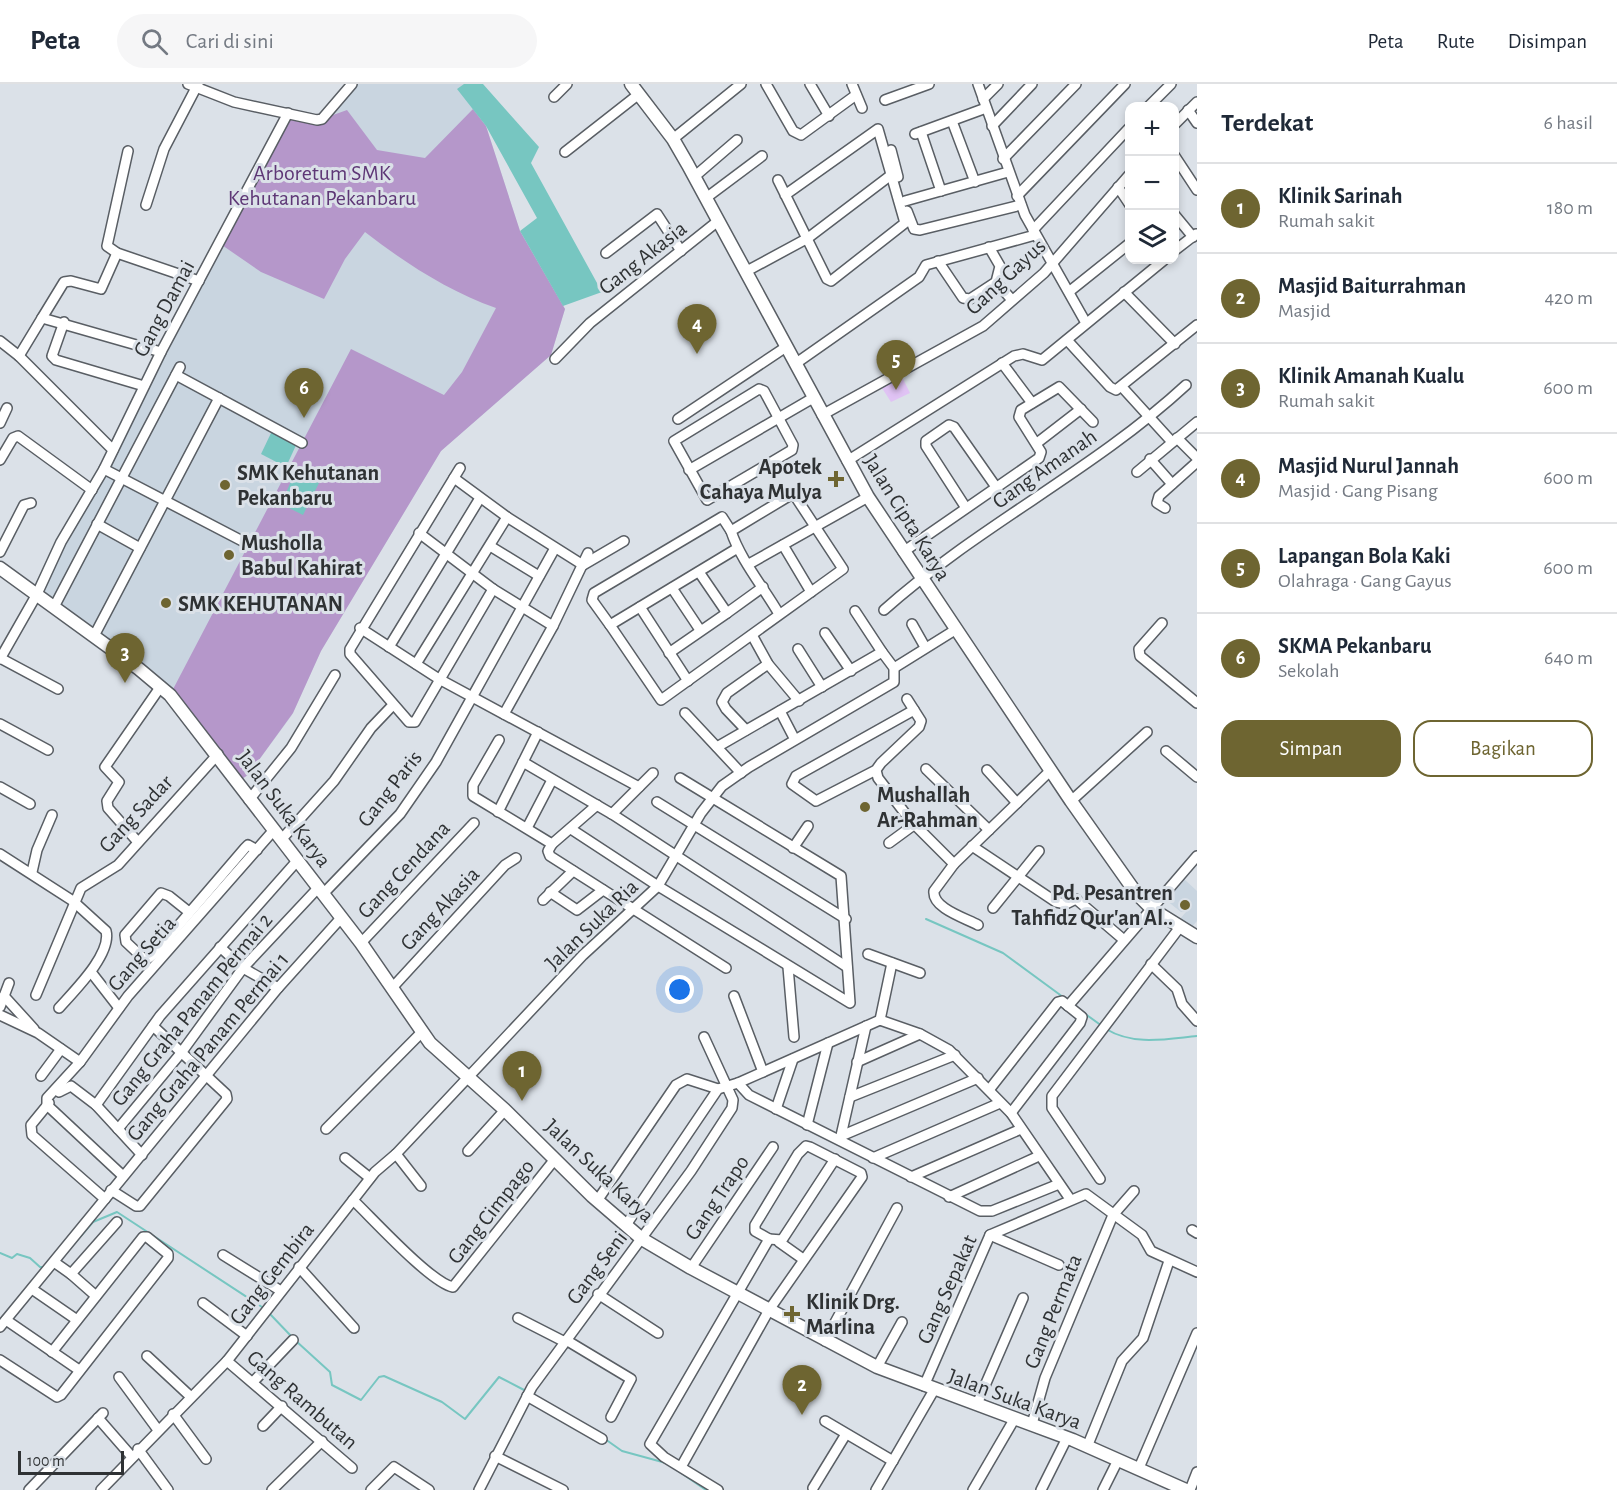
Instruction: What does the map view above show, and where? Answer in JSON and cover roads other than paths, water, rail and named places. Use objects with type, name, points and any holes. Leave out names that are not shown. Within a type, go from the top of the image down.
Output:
[{"type":"main road","name":"Jalan Cipta Karya","points":[[635,89],[673,139],[847,461],[903,552],[1050,771],[1136,893],[1152,909],[1197,938]]},
{"type":"main road","name":"Jalan Suka Karya","points":[[0,568],[161,686],[218,754],[249,800],[361,943],[422,1032],[597,1201],[642,1239],[825,1341],[877,1367],[1032,1424],[1139,1468],[1168,1486],[1188,1490]]},
{"type":"street","points":[[146,205],[164,149],[194,86],[234,102],[322,119],[352,84]]},
{"type":"street","points":[[554,97],[567,84]]},
{"type":"street","points":[[673,139],[741,84]]},
{"type":"street","points":[[766,84],[797,135],[801,135],[856,95]]},
{"type":"street","points":[[810,84],[829,116]]},
{"type":"street","points":[[852,84],[862,108]]},
{"type":"street","points":[[885,100],[929,84]]},
{"type":"street","points":[[978,84],[1021,205],[1086,323]]},
{"type":"street","points":[[941,191],[918,133],[952,121],[985,104],[998,84]]},
{"type":"street","points":[[992,126],[1032,84]]},
{"type":"street","points":[[1004,159],[1076,84]]},
{"type":"street","points":[[1017,196],[1125,84]]},
{"type":"street","points":[[1153,102],[1171,84]]},
{"type":"street","points":[[565,152],[635,89]]},
{"type":"street","points":[[1179,120],[1197,102]]},
{"type":"street","points":[[1188,110],[1197,123]]},
{"type":"street","name":"Gang Damai","points":[[0,659],[13,632],[37,594],[61,542],[104,469],[161,352],[288,113]]},
{"type":"street","points":[[952,121],[975,182]]},
{"type":"street","points":[[778,180],[785,195],[808,237],[827,279],[836,279],[904,223],[879,132],[876,129],[785,195]]},
{"type":"street","points":[[795,364],[919,277],[926,266],[1034,232],[1125,133]]},
{"type":"street","points":[[694,177],[737,140]]},
{"type":"street","points":[[891,150],[905,201],[916,230],[1021,205]]},
{"type":"street","points":[[128,151],[107,246],[117,252],[199,281]]},
{"type":"street","points":[[706,198],[762,156]]},
{"type":"street","points":[[1175,156],[1197,190]]},
{"type":"street","points":[[905,201],[1008,172]]},
{"type":"street","points":[[746,272],[808,237],[891,175]]},
{"type":"street","name":"Gang Gayus","points":[[822,415],[983,326],[1044,273],[1125,179]]},
{"type":"street","points":[[1118,187],[1125,198]]},
{"type":"street","points":[[606,253],[657,214],[681,251]]},
{"type":"street","points":[[1179,219],[1195,235],[1179,247]]},
{"type":"street","name":"Gang Akasia","points":[[555,359],[590,323],[718,221]]},
{"type":"street","points":[[1070,291],[1125,247]]},
{"type":"street","points":[[938,261],[966,299],[996,282],[1000,266],[989,248]]},
{"type":"street","points":[[19,356],[64,282],[71,281],[101,289],[117,252]]},
{"type":"street","points":[[847,461],[1014,356],[1023,354],[1042,360],[1159,264]]},
{"type":"street","points":[[996,282],[1012,300]]},
{"type":"street","points":[[1124,292],[1175,344]]},
{"type":"street","points":[[42,318],[64,322],[161,352]]},
{"type":"street","points":[[64,322],[53,351],[52,356],[56,360],[144,386]]},
{"type":"street","points":[[1067,340],[1110,387],[1116,390],[1197,325]]},
{"type":"street","points":[[0,341],[19,356],[113,450]]},
{"type":"street","points":[[678,419],[786,347]]},
{"type":"street","points":[[1002,363],[1032,403]]},
{"type":"street","points":[[54,607],[178,371],[219,398],[302,443]]},
{"type":"street","name":"Gang Amanah","points":[[884,610],[921,578],[1151,417],[1186,385]]},
{"type":"street","points":[[903,552],[1039,458],[1041,452],[1037,443],[1019,417],[1022,410],[1032,403],[1059,387],[1093,422]]},
{"type":"street","points":[[1122,387],[1197,460],[1156,500],[1165,508]]},
{"type":"street","points":[[759,389],[764,391],[777,419],[793,445],[792,450],[706,500],[674,444],[675,439],[759,389]]},
{"type":"street","points":[[94,636],[219,398]]},
{"type":"street","points":[[689,470],[813,398]]},
{"type":"street","points":[[0,423],[7,408]]},
{"type":"street","points":[[1037,443],[1082,409]]},
{"type":"street","points":[[1137,472],[1197,422]]},
{"type":"street","points":[[966,508],[926,446],[926,441],[945,427],[949,425],[954,427],[996,487]]},
{"type":"street","points":[[0,460],[3,446],[14,436],[18,436],[92,490]]},
{"type":"street","points":[[1150,459],[1172,484]]},
{"type":"street","points":[[460,468],[360,628],[350,649],[350,654],[409,722],[415,722],[493,589]]},
{"type":"street","points":[[104,469],[248,544]]},
{"type":"street","points":[[453,478],[507,517],[583,565]]},
{"type":"street","points":[[731,531],[789,496],[795,496],[800,500],[843,569],[661,700],[592,600],[594,593],[722,517],[731,531],[736,549],[749,564],[779,614]]},
{"type":"street","points":[[749,564],[868,497]]},
{"type":"street","points":[[389,647],[480,498]]},
{"type":"street","points":[[0,552],[24,505],[31,503]]},
{"type":"street","points":[[416,664],[507,517]]},
{"type":"street","points":[[97,524],[140,548]]},
{"type":"street","points":[[419,533],[493,589],[553,626]]},
{"type":"street","points":[[583,565],[624,541]]},
{"type":"street","points":[[783,545],[811,592]]},
{"type":"street","points":[[490,546],[539,576]]},
{"type":"street","name":"Gang Paris","points":[[320,891],[400,814],[436,762],[555,548]]},
{"type":"street","points":[[610,625],[736,549]]},
{"type":"street","points":[[504,714],[553,626],[588,554]]},
{"type":"street","points":[[699,572],[727,613]]},
{"type":"street","points":[[669,653],[763,587]]},
{"type":"street","points":[[672,588],[700,630]]},
{"type":"street","points":[[640,607],[688,681]]},
{"type":"street","points":[[685,713],[741,773],[894,682],[894,668],[855,611]]},
{"type":"street","points":[[1162,623],[1140,649],[1140,656],[1197,703]]},
{"type":"street","points":[[912,624],[925,647]]},
{"type":"street","points":[[360,628],[440,679],[639,787]]},
{"type":"street","points":[[894,668],[955,630]]},
{"type":"street","points":[[825,633],[851,671]]},
{"type":"street","points":[[752,635],[768,664],[799,701]]},
{"type":"street","points":[[798,649],[822,687]]},
{"type":"street","points":[[717,747],[882,652]]},
{"type":"street","points":[[0,659],[58,689]]},
{"type":"street","points":[[746,730],[726,710],[722,702],[727,693],[768,664]]},
{"type":"street","points":[[249,800],[291,748],[335,675]]},
{"type":"street","points":[[137,841],[108,808],[107,801],[119,782],[105,767],[161,686]]},
{"type":"street","points":[[907,699],[921,721],[919,727],[876,770],[816,801],[792,784],[796,776],[914,711]]},
{"type":"street","name":"Gang Setia","points":[[47,1105],[47,1098],[80,1062],[119,1008],[257,850],[277,836],[334,781],[371,728],[392,705]]},
{"type":"street","points":[[780,711],[793,736]]},
{"type":"street","points":[[0,724],[48,750]]},
{"type":"street","points":[[498,812],[538,732]]},
{"type":"street","points":[[1071,801],[1147,732]]},
{"type":"street","points":[[499,740],[471,790],[473,796],[552,844]]},
{"type":"street","points":[[1166,751],[1197,777]]},
{"type":"street","name":"Gang Sadar","points":[[36,995],[73,901],[81,888],[92,878],[118,865],[137,841],[218,754]]},
{"type":"street","points":[[523,762],[612,814],[847,967]]},
{"type":"street","points":[[926,769],[989,830]]},
{"type":"street","points":[[876,770],[878,778],[915,824],[954,864]]},
{"type":"street","points":[[987,770],[1017,803]]},
{"type":"street","points":[[978,925],[941,905],[933,896],[954,864],[1050,771]]},
{"type":"street","points":[[612,814],[653,773]]},
{"type":"street","name":"Jalan Suka Ria","points":[[468,1076],[583,955],[658,886],[713,798],[722,786],[741,773]]},
{"type":"street","points":[[571,829],[658,886],[850,1003],[846,920],[841,876],[680,778]]},
{"type":"street","points":[[527,828],[552,780]]},
{"type":"street","points":[[0,787],[30,804]]},
{"type":"street","points":[[657,802],[846,920]]},
{"type":"street","points":[[597,805],[552,844],[548,855],[631,910],[726,968]]},
{"type":"street","points":[[32,872],[37,850],[52,815]]},
{"type":"street","name":"Gang Cendana","points":[[361,943],[474,823]]},
{"type":"street","points":[[889,843],[915,824]]},
{"type":"street","points":[[793,848],[808,826]]},
{"type":"street","points":[[189,912],[169,896],[161,893],[125,935],[126,942],[142,958],[149,958],[245,848],[249,845],[257,850]]},
{"type":"street","points":[[972,846],[1056,902],[1066,904],[1076,899],[1124,940]]},
{"type":"street","points":[[993,908],[1039,851]]},
{"type":"street","points":[[0,854],[32,872],[73,901],[106,931],[108,937],[91,972],[59,1008]]},
{"type":"street","points":[[1069,1004],[1197,856]]},
{"type":"street","name":"Gang Akasia","points":[[392,988],[505,865],[516,858]]},
{"type":"street","points":[[96,1105],[153,1026],[297,861]]},
{"type":"street","points":[[543,900],[573,871]]},
{"type":"street","name":"Gang Graha Panam Permai 2","points":[[118,1129],[181,1053],[243,968],[320,891]]},
{"type":"street","points":[[550,892],[578,910],[603,891]]},
{"type":"street","name":"Gang Graha Panam Permai 1","points":[[3,1323],[278,988],[341,918]]},
{"type":"street","points":[[1100,1179],[1050,1102],[1061,1082],[1180,927]]},
{"type":"street","points":[[220,947],[243,968],[278,988]]},
{"type":"street","points":[[868,954],[920,973]]},
{"type":"street","points":[[880,1020],[892,963]]},
{"type":"street","points":[[1151,964],[1178,988],[1182,1004],[1197,1021]]},
{"type":"street","points":[[788,967],[794,1037]]},
{"type":"street","points":[[91,972],[119,1008]]},
{"type":"street","points":[[0,1007],[9,983]]},
{"type":"street","points":[[4,996],[38,1033]]},
{"type":"street","points":[[734,996],[764,1072]]},
{"type":"street","points":[[989,1090],[1058,1002],[1069,1004],[1082,1020],[1011,1113]]},
{"type":"street","points":[[0,1015],[38,1033],[80,1062]]},
{"type":"street","points":[[597,1201],[676,1085],[687,1079],[721,1088],[738,1083],[880,1020],[921,1034],[955,1055],[1011,1113],[1038,1156],[1070,1199],[1086,1194],[1142,1235],[1151,1251],[1169,1261],[1197,1271]]},
{"type":"street","points":[[111,1190],[136,1206],[140,1206],[224,1106],[226,1094],[153,1026]]},
{"type":"street","points":[[841,1138],[856,1062],[866,1026]]},
{"type":"street","points":[[326,1129],[422,1032]]},
{"type":"street","points":[[856,1062],[921,1034]]},
{"type":"street","name":"Gang Seni","points":[[479,1490],[527,1396],[598,1294],[642,1239],[732,1108],[733,1100],[721,1088],[704,1037]]},
{"type":"street","points":[[807,1125],[828,1043]]},
{"type":"street","points":[[41,1076],[61,1049]]},
{"type":"street","points":[[850,1097],[955,1055]]},
{"type":"street","points":[[776,1109],[793,1059]]},
{"type":"street","name":"Gang Gembira","points":[[100,1490],[228,1360],[370,1178],[396,1154],[468,1076]]},
{"type":"street","points":[[841,1138],[978,1078]]},
{"type":"street","points":[[738,1083],[749,1095],[807,1125],[841,1138],[873,1158],[980,1211],[989,1212],[1059,1184]]},
{"type":"street","points":[[105,1199],[30,1130],[47,1105],[68,1086],[96,1105],[142,1155]]},
{"type":"street","points":[[626,1225],[721,1088]]},
{"type":"street","points":[[873,1158],[1000,1103]]},
{"type":"street","points":[[47,1105],[123,1176]]},
{"type":"street","points":[[468,1151],[505,1110]]},
{"type":"street","points":[[911,1177],[1021,1129]]},
{"type":"street","points":[[681,1467],[769,1310],[862,1176],[835,1159],[807,1146],[798,1154],[755,1225],[755,1231],[803,1259]]},
{"type":"street","name":"Gang Trapo","points":[[691,1268],[773,1147]]},
{"type":"street","points":[[396,1154],[422,1186]]},
{"type":"street","points":[[949,1197],[1038,1156]]},
{"type":"street","points":[[345,1158],[370,1178]]},
{"type":"street","name":"Gang Cimpago","points":[[353,1200],[441,1282],[455,1286],[555,1159]]},
{"type":"street","points":[[718,1490],[650,1445],[738,1293],[774,1240],[835,1159]]},
{"type":"street","name":"Gang Permata","points":[[1032,1424],[1045,1377],[1113,1215],[1134,1191]]},
{"type":"street","name":"Gang Sepakat","points":[[876,1490],[929,1388],[990,1235],[1070,1199]]},
{"type":"street","points":[[825,1341],[897,1208]]},
{"type":"street","points":[[71,1274],[117,1222]]},
{"type":"street","points":[[990,1235],[1059,1265]]},
{"type":"street","points":[[0,1360],[57,1397],[168,1258],[168,1254],[147,1237],[143,1237],[52,1352]]},
{"type":"street","points":[[223,1255],[281,1291]]},
{"type":"street","points":[[1087,1447],[1124,1359],[1143,1338],[1169,1261]]},
{"type":"street","points":[[54,1262],[96,1296]]},
{"type":"street","points":[[299,1267],[354,1328]]},
{"type":"street","points":[[32,1288],[77,1320]]},
{"type":"street","points":[[598,1294],[658,1333]]},
{"type":"street","points":[[977,1404],[1023,1298]]},
{"type":"street","points":[[203,1304],[247,1336]]},
{"type":"street","points":[[518,1318],[566,1341],[631,1379],[611,1418]]},
{"type":"street","points":[[877,1367],[902,1322]]},
{"type":"street","points":[[3,1323],[79,1370]]},
{"type":"street","points":[[1139,1468],[1197,1333]]},
{"type":"street","points":[[253,1382],[293,1340]]},
{"type":"street","points":[[147,1356],[191,1397]]},
{"type":"street","name":"Gang Rambutan","points":[[228,1360],[352,1468]]},
{"type":"street","points":[[119,1377],[158,1430]]},
{"type":"street","points":[[527,1396],[602,1439]]},
{"type":"street","points":[[263,1426],[282,1406]]},
{"type":"street","points":[[173,1414],[206,1459]]},
{"type":"street","points":[[29,1490],[100,1415],[168,1490]]},
{"type":"street","points":[[973,1490],[1015,1418]]},
{"type":"street","points":[[825,1421],[893,1461]]},
{"type":"street","points":[[813,1488],[846,1434]]},
{"type":"street","points":[[1041,1490],[1067,1438]]},
{"type":"street","points":[[272,1490],[322,1441]]},
{"type":"street","points":[[495,1456],[563,1490]]},
{"type":"street","points":[[1103,1490],[1118,1460]]},
{"type":"street","points":[[371,1490],[394,1467],[429,1490]]},
{"type":"street","points":[[1188,1490],[1197,1472]]},
{"type":"waterway","points":[[926,919],[1003,953],[1063,997]]},
{"type":"waterway","points":[[1084,1013],[1102,1026]]},
{"type":"waterway","points":[[1106,1029],[1128,1038],[1150,1040],[1197,1036]]},
{"type":"waterway","points":[[72,1246],[93,1222],[117,1212],[262,1307]]},
{"type":"waterway","points":[[0,1253],[12,1258],[17,1254],[30,1258],[40,1267],[45,1267]]},
{"type":"waterway","points":[[269,1313],[292,1337]]},
{"type":"waterway","points":[[296,1341],[330,1372],[332,1385],[361,1400],[379,1377],[384,1376],[442,1402],[465,1419],[499,1377],[526,1391]]},
{"type":"waterway","points":[[605,1439],[622,1451],[666,1463]]},
{"type":"waterway","points":[[671,1466],[706,1490]]},
{"type":"place","name":"Masjid Nurul Jannah","points":[[697,354]]},
{"type":"place","name":"Lapangan Bola Kaki","points":[[896,390]]},
{"type":"place","name":"SKMA Pekanbaru","points":[[304,418]]},
{"type":"place","name":"Apotek Cahaya Mulya","points":[[836,479]]},
{"type":"place","name":"SMK Kehutanan Pekanbaru","points":[[225,485]]},
{"type":"place","name":"Musholla Babul Kahirat","points":[[229,555]]},
{"type":"place","name":"SMK KEHUTANAN","points":[[166,603]]},
{"type":"place","name":"Klinik Amanah Kualu","points":[[125,683]]},
{"type":"place","name":"Mushallah Ar-Rahman","points":[[865,807]]},
{"type":"place","name":"Pd. Pesantren Tahfidz Qur'an Al..","points":[[1185,905]]},
{"type":"place","name":"Klinik Sarinah","points":[[522,1101]]},
{"type":"place","name":"Klinik Drg. Marlina","points":[[792,1314]]},
{"type":"place","name":"Masjid Baiturrahman","points":[[802,1415]]},
{"type":"park label","name":"Arboretum SMK Kehutanan Pekanbaru","points":[[322,184]]}]
